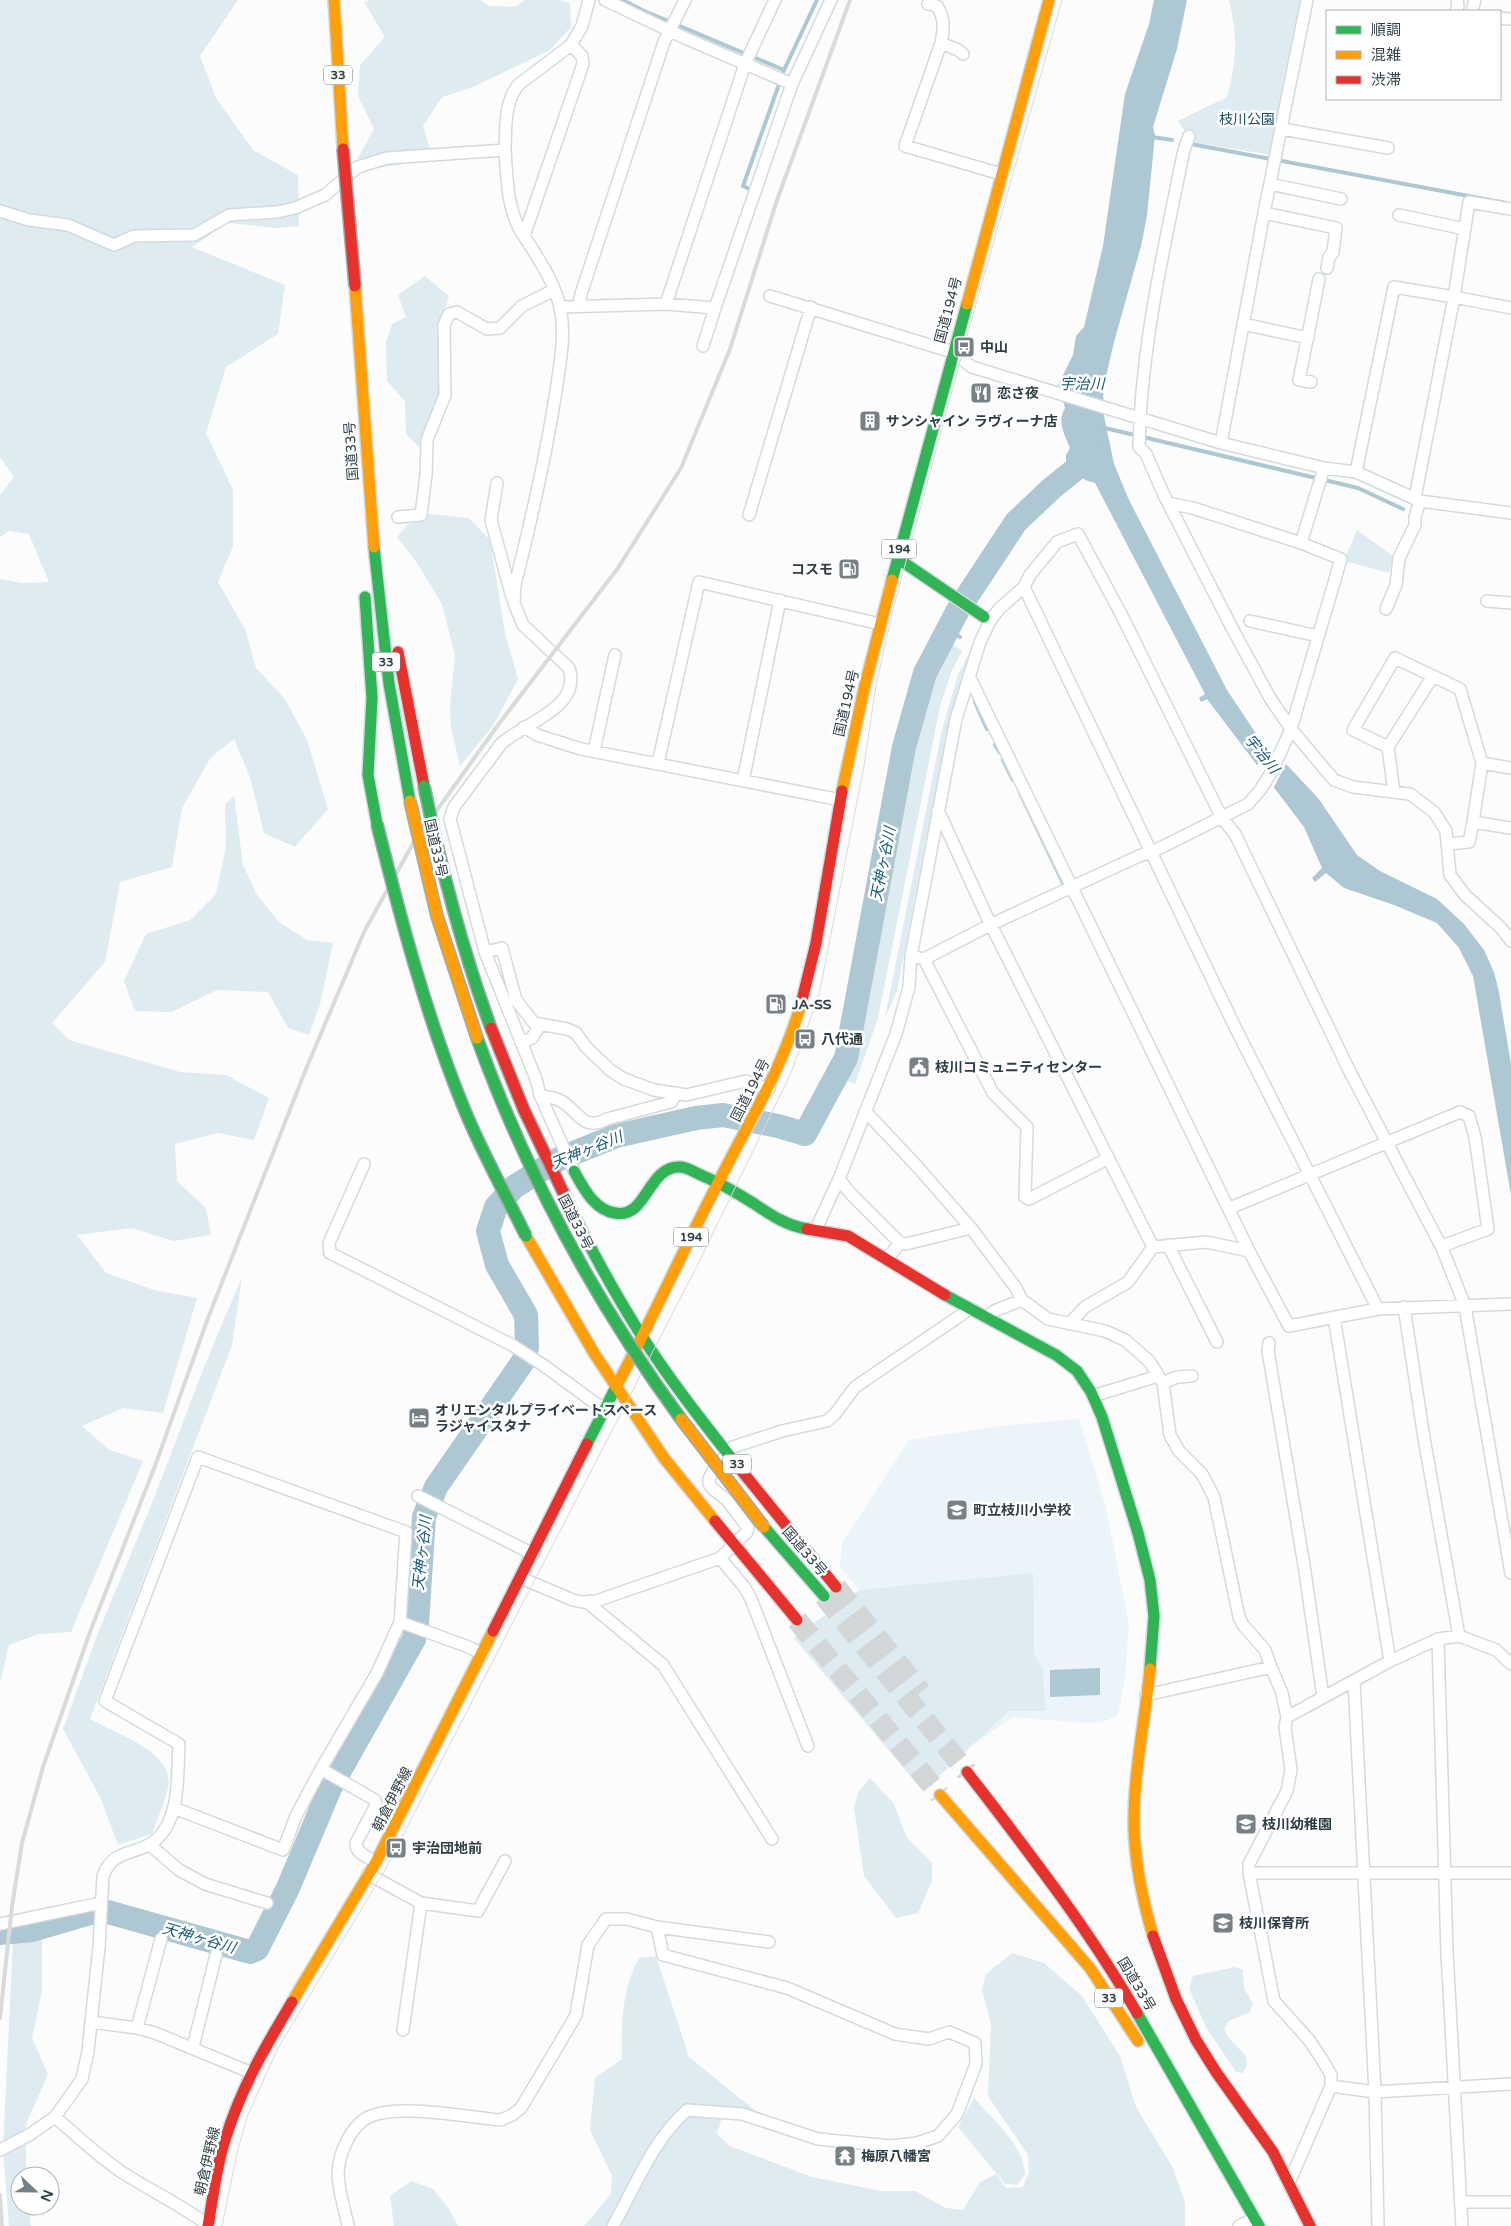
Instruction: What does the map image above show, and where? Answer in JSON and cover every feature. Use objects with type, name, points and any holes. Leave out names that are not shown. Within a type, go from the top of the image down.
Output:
[{"type":"main road","name":"国道33号","points":[[334,0],[343,149],[371,522],[387,666],[410,801],[442,933],[483,1054],[504,1107],[552,1208],[596,1288],[666,1400],[702,1450],[764,1527],[824,1596]]},
{"type":"main road","name":"国道194号","points":[[616,1388],[643,1337],[718,1182],[780,1067],[794,1029],[809,978],[841,800],[858,716],[880,624],[952,352],[1049,0]]},
{"type":"main road","points":[[365,569],[371,522]]},
{"type":"main road","points":[[371,522],[435,848],[452,912],[481,1006],[532,1133],[598,1263],[643,1337]]},
{"type":"main road","points":[[897,558],[941,590],[987,619]]},
{"type":"main road","points":[[364,588],[372,698],[368,775],[377,824],[407,943],[464,1108],[526,1236],[616,1388],[628,1401],[664,1458],[797,1620]]},
{"type":"main road","points":[[574,1171],[590,1197],[602,1209],[619,1215],[626,1214],[635,1208],[653,1180],[662,1172],[672,1167],[682,1167],[718,1182],[779,1221],[794,1228],[836,1232],[848,1236],[970,1309],[1046,1347],[1060,1356],[1080,1374],[1093,1396],[1148,1571],[1154,1620],[1134,1796],[1134,1826],[1140,1887],[1152,1934],[1164,1971],[1178,2004],[1207,2059],[1272,2150],[1310,2226]]},
{"type":"main road","name":"33","points":[[643,1337],[727,1452],[836,1587]]},
{"type":"main road","name":"朝倉伊野線","points":[[208,2225],[224,2142],[235,2110],[252,2072],[292,2000],[376,1862],[483,1654],[616,1388]]},
{"type":"main road","name":"国道33号","points":[[967,1772],[1050,1881],[1112,1970],[1257,2222]]},
{"type":"main road","name":"33","points":[[940,1795],[1090,1968],[1257,2222]]},
{"type":"main road","name":"33","points":[[1069,1888],[1112,1970]]},
{"type":"street","points":[[514,603],[515,585],[550,430],[563,338],[560,307],[554,290],[543,265],[516,226],[513,214],[507,184],[505,150],[507,109],[512,92],[518,85],[571,45],[582,26],[589,0]]},
{"type":"street","points":[[606,0],[784,81]]},
{"type":"street","points":[[579,306],[581,294],[664,42],[685,0]]},
{"type":"street","points":[[666,304],[745,64],[775,0]]},
{"type":"street","points":[[703,346],[784,81],[831,0]]},
{"type":"street","points":[[930,0],[928,4],[937,6],[943,16],[941,43],[906,146],[1001,174]]},
{"type":"street","points":[[1221,443],[1242,324],[1307,0]]},
{"type":"street","points":[[941,43],[963,54]]},
{"type":"street","points":[[524,236],[584,64],[582,56],[571,45]]},
{"type":"street","points":[[1282,129],[1388,148]]},
{"type":"street","points":[[1189,136],[1180,168],[1147,341],[1135,417],[1139,447],[1146,454],[1168,503],[1288,734],[1334,780],[1353,787],[1410,794],[1434,812],[1446,831],[1450,875],[1466,895],[1501,928],[1511,941]]},
{"type":"street","points":[[0,211],[29,220],[68,225],[114,245],[134,236],[194,235],[229,214],[277,212],[295,208],[324,195],[358,167],[387,158],[505,150]]},
{"type":"street","points":[[1270,184],[1341,199]]},
{"type":"street","points":[[1386,609],[1396,585],[1399,558],[1414,524],[1470,202],[1511,209]]},
{"type":"street","points":[[1264,213],[1336,228],[1333,252],[1329,257],[1327,268]]},
{"type":"street","points":[[1399,215],[1465,229]]},
{"type":"street","points":[[1311,382],[1299,380],[1319,280]]},
{"type":"street","points":[[1356,472],[1394,287],[1511,308]]},
{"type":"street","points":[[398,517],[421,515],[426,476],[426,440],[445,395],[444,325],[449,314],[457,312],[487,329],[500,328],[522,306],[554,290]]},
{"type":"street","points":[[770,296],[952,352],[972,367],[1221,443],[1321,478],[1356,472],[1417,499],[1511,512]]},
{"type":"street","points":[[560,307],[666,304],[715,308]]},
{"type":"street","points":[[749,515],[810,307]]},
{"type":"street","points":[[1242,324],[1308,338]]},
{"type":"street","points":[[1301,543],[1321,478]]},
{"type":"street","points":[[497,484],[491,520],[514,603],[523,625],[569,668],[572,677],[568,694],[562,703],[501,744],[454,807],[450,819],[485,952],[536,1079],[540,1095],[557,1138],[574,1171]]},
{"type":"street","points":[[911,956],[924,959],[992,924],[1072,889],[1222,818],[1251,801],[1268,778],[1288,734],[1341,559],[1301,543],[1193,508],[1168,503]]},
{"type":"street","points":[[816,1231],[839,1179],[898,1026],[909,987],[911,956],[956,719],[987,619],[1024,587],[1030,575],[1057,542],[1078,534],[1120,612],[1222,818],[1234,834],[1350,1072],[1442,1248],[1465,1306],[1511,1572]]},
{"type":"street","points":[[658,763],[699,582],[880,624]]},
{"type":"street","points":[[1024,587],[1235,1027],[1378,1309]]},
{"type":"street","points":[[743,780],[780,600]]},
{"type":"street","points":[[1487,601],[1511,603]]},
{"type":"street","points":[[1250,621],[1318,636]]},
{"type":"street","points":[[594,751],[615,655]]},
{"type":"street","points":[[1388,747],[1354,730],[1394,658],[1460,689],[1482,763],[1469,842],[1448,844]]},
{"type":"street","points":[[969,676],[1230,1208],[1249,1251],[1289,1326],[1378,1309],[1511,1304]]},
{"type":"street","points":[[1394,792],[1388,747],[1433,676]]},
{"type":"street","points":[[524,728],[537,735],[594,751],[841,800]]},
{"type":"street","points":[[1482,763],[1511,768]]},
{"type":"street","points":[[938,810],[992,924],[1153,1247]]},
{"type":"street","points":[[1473,822],[1511,828]]},
{"type":"street","points":[[485,952],[502,948],[516,1000],[534,1023],[568,1028],[576,1034],[597,1059],[624,1079],[654,1090],[686,1095],[746,1081],[769,1089]]},
{"type":"street","points":[[924,959],[993,1093],[1027,1127],[1025,1197],[1029,1199],[1109,1158]]},
{"type":"street","points":[[521,1043],[532,1038],[540,1025]]},
{"type":"street","points":[[540,1095],[560,1100],[584,1121],[601,1122],[671,1102],[677,1093]]},
{"type":"street","points":[[865,1111],[903,1150],[971,1228],[1022,1300],[1048,1318],[1105,1331],[1125,1340],[1149,1361],[1160,1379],[1170,1436],[1179,1451],[1202,1474],[1214,1497],[1239,1617],[1243,1625],[1265,1650],[1282,1693],[1286,1718],[1285,1727],[1290,1770],[1287,1791],[1249,1864],[1249,1873],[1274,2001],[1309,2040],[1332,2075],[1331,2086],[1289,2184]]},
{"type":"street","points":[[1230,1208],[1460,1112],[1469,1116],[1475,1137],[1488,1229],[1445,1245],[1442,1248]]},
{"type":"street","points":[[364,1164],[329,1243],[330,1253],[512,1345],[595,1403],[606,1408]]},
{"type":"street","points":[[839,1179],[850,1193],[900,1243],[906,1244],[971,1228]]},
{"type":"street","points":[[1069,1324],[1085,1307],[1128,1282],[1153,1247],[1206,1242],[1249,1251]]},
{"type":"street","points":[[888,1260],[900,1243]]},
{"type":"street","points":[[1168,1245],[1217,1342]]},
{"type":"street","points":[[987,1318],[994,1311],[1022,1300]]},
{"type":"street","points":[[1404,1307],[1424,1438],[1459,1636]]},
{"type":"street","points":[[521,1578],[573,1600],[587,1602],[596,1601],[720,1558],[748,1528],[727,1500],[713,1489],[708,1479],[727,1452],[746,1442],[827,1420],[835,1414],[855,1387],[970,1309]]},
{"type":"street","points":[[1334,1316],[1390,1661]]},
{"type":"street","points":[[1268,1343],[1323,1697]]},
{"type":"street","points":[[1093,1396],[1160,1379],[1192,1376]]},
{"type":"street","points":[[0,2150],[29,2135],[55,2117],[82,2079],[88,2051],[99,1947],[103,1876],[106,1867],[120,1855],[150,1845],[159,1838],[174,1808],[179,1744],[105,1701],[198,1457],[406,1532],[403,1623],[324,1770],[296,1816],[283,1850],[174,1808]]},
{"type":"street","points":[[420,1496],[438,1507],[533,1554]]},
{"type":"street","points":[[720,1558],[745,1588],[751,1599],[808,1746]]},
{"type":"street","points":[[587,1602],[663,1665],[772,1839]]},
{"type":"street","points":[[403,1623],[483,1654]]},
{"type":"street","points":[[1286,1718],[1390,1661],[1438,1638],[1459,1636],[1496,1650],[1511,1664]]},
{"type":"street","points":[[1438,1638],[1445,1875],[1462,2226]]},
{"type":"street","points":[[1146,1695],[1271,1667]]},
{"type":"street","points":[[1354,1682],[1375,2092],[1378,2226]]},
{"type":"street","points":[[324,1770],[375,1800],[376,1805],[356,1843],[356,1847],[358,1851],[376,1862]]},
{"type":"street","points":[[150,1845],[179,1870],[205,1884],[267,1903]]},
{"type":"street","points":[[368,1874],[421,1903],[478,1911],[505,1861]]},
{"type":"street","points":[[1249,1873],[1445,1875],[1511,1873]]},
{"type":"street","points":[[0,1924],[101,1903]]},
{"type":"street","points":[[404,2030],[421,1903]]},
{"type":"street","points":[[348,2226],[338,2174],[341,2154],[357,2125],[371,2116],[414,2111],[501,2120],[521,2108],[576,2015],[588,1945],[606,1919],[627,1919],[657,1928],[768,1942]]},
{"type":"street","points":[[613,2226],[658,2144],[679,2117],[687,2110],[742,2114],[818,2139],[891,2146],[917,2143],[938,2136],[957,2114],[976,2064],[975,2043],[949,2032],[929,2039],[895,2034],[787,1988],[663,1955],[657,1928]]},
{"type":"street","points":[[137,2028],[161,1939]]},
{"type":"street","points":[[193,2047],[216,1955]]},
{"type":"street","points":[[91,2022],[137,2028],[193,2047],[252,2072]]},
{"type":"street","points":[[1331,2086],[1375,2092],[1511,2084]]},
{"type":"street","points":[[55,2117],[120,2171],[155,2193],[184,2207],[208,2225]]},
{"type":"street","points":[[1461,2202],[1511,2202]]},
{"type":"street","points":[[1239,2226],[1257,2222]]},
{"type":"shaded area","name":"町立枝川小学校","points":[[1079,1419],[1106,1508],[1129,1624],[1125,1678],[1118,1715],[1103,1722],[1086,1723],[1012,1717],[973,1745],[923,1791],[794,1638],[859,1590],[840,1567],[842,1543],[909,1440],[999,1426]]},
{"type":"green space","points":[[0,0],[238,0],[200,56],[216,98],[253,150],[298,175],[299,226],[278,228],[227,223],[192,247],[285,285],[278,334],[226,367],[206,433],[233,490],[233,546],[218,582],[245,629],[256,668],[285,699],[307,740],[328,809],[295,847],[264,833],[250,777],[234,739],[211,757],[182,808],[172,867],[120,882],[105,962],[52,1023],[69,1040],[180,1072],[226,1075],[269,1098],[254,1140],[218,1133],[175,1144],[177,1181],[206,1208],[211,1235],[173,1241],[132,1228],[77,1235],[106,1273],[154,1290],[197,1298],[163,1413],[123,1408],[82,1426],[108,1449],[143,1461],[71,1632],[39,1634],[9,1645],[0,1683],[0,579],[23,583],[49,582],[29,534],[9,531],[0,537],[0,495],[14,477],[0,457]]},
{"type":"green space","points":[[370,0],[481,0],[489,6],[515,7],[525,0],[559,0],[570,3],[571,27],[550,50],[473,87],[442,97],[423,126],[430,149],[399,165],[363,170],[358,158],[374,129],[358,96],[360,65],[385,37],[364,2]]},
{"type":"green space","name":"枝川公園","points":[[1229,0],[1301,0],[1271,155],[1192,142],[1178,121],[1227,97],[1233,71],[1235,49],[1234,27]]},
{"type":"green space","points":[[425,276],[449,296],[438,330],[442,396],[425,453],[406,434],[405,401],[387,381],[386,342],[392,324],[406,317],[398,295]]},
{"type":"green space","points":[[418,513],[469,518],[490,540],[505,633],[518,679],[493,726],[460,766],[451,727],[450,706],[455,656],[442,604],[417,563],[397,537]]},
{"type":"green space","points":[[1357,530],[1393,556],[1389,573],[1344,561]]},
{"type":"green space","points":[[949,642],[962,651],[952,670],[940,706],[878,1018],[855,1084],[844,1080],[844,1074],[855,1039],[872,967],[923,712],[934,676]]},
{"type":"green space","points":[[969,653],[938,779],[897,991],[885,1018],[942,730],[958,675]]},
{"type":"green space","points":[[234,796],[243,865],[257,895],[279,922],[307,940],[333,943],[320,1004],[309,1035],[288,1028],[268,992],[217,990],[172,1012],[135,1011],[124,981],[146,934],[190,920],[216,894],[226,846],[225,804]]},
{"type":"green space","points":[[242,1277],[232,1345],[90,1719],[127,1737],[152,1753],[162,1763],[168,1774],[167,1793],[152,1834],[118,1845],[100,1797],[63,1729],[98,1633],[151,1506],[204,1367]]},
{"type":"green space","points":[[1033,1573],[1034,1654],[1042,1668],[1046,1711],[1009,1711],[923,1791],[794,1638],[859,1590]]},
{"type":"green space","points":[[870,1778],[894,1804],[907,1838],[932,1863],[932,1881],[918,1913],[896,1918],[864,1876],[854,1807],[859,1791]]},
{"type":"green space","points":[[42,1938],[42,1991],[32,2038],[48,2074],[27,2122],[25,2135],[27,2166],[10,2166],[10,2216],[30,2216],[31,2226],[9,2226],[3,2149],[13,1940]]},
{"type":"green space","points":[[1012,1953],[1044,1963],[1082,1996],[1120,2056],[1136,2107],[1173,2168],[1185,2203],[1185,2226],[584,2226],[611,2194],[612,2176],[590,2130],[595,2078],[622,2059],[622,2020],[629,1982],[639,1958],[656,1956],[689,2057],[757,2112],[722,2118],[717,2134],[730,2146],[812,2177],[881,2191],[915,2191],[946,2208],[963,2210],[980,2182],[996,2174],[1006,2188],[1023,2187],[1029,2172],[1028,2155],[988,2096],[991,2024],[982,1990],[986,1974]]},
{"type":"green space","points":[[1235,1967],[1243,1970],[1244,1988],[1253,2004],[1250,2012],[1229,2021],[1224,2029],[1228,2037],[1246,2056],[1247,2065],[1243,2073],[1236,2072],[1206,2027],[1189,1989],[1193,1976]]},
{"type":"green space","points":[[974,2098],[1014,2143],[1020,2154],[1024,2164],[1025,2175],[1017,2185],[1005,2184],[958,2127]]},
{"type":"green space","points":[[411,2181],[433,2189],[449,2209],[458,2226],[394,2226],[390,2196]]},
{"type":"water","name":"宇治川","points":[[1154,0],[1187,0],[1177,49],[1153,127],[1155,135],[1147,216],[1141,246],[1103,389],[1104,416],[1114,464],[1129,500],[1227,690],[1265,747],[1287,765],[1318,798],[1357,855],[1380,871],[1437,899],[1464,924],[1484,950],[1494,972],[1499,992],[1511,1064],[1511,1195],[1473,976],[1459,948],[1437,923],[1394,905],[1344,888],[1326,873],[1315,882],[1312,878],[1322,868],[1304,827],[1207,699],[1201,702],[1199,698],[1205,694],[1095,483],[1085,480],[1066,461],[1066,455],[1070,448],[1061,423],[1065,408],[1058,385],[1073,355],[1076,336],[1084,327],[1103,246],[1125,94],[1149,24]]},
{"type":"water","points":[[1100,1668],[1100,1695],[1050,1697],[1050,1670]]},
{"type":"pier","points":[[1268,746],[1287,762],[1273,789],[1256,768]]},
{"type":"waterway","points":[[623,0],[642,10],[784,70]]},
{"type":"waterway","points":[[749,189],[743,186],[784,70],[817,0]]},
{"type":"waterway","points":[[1152,137],[1172,140]]},
{"type":"waterway","points":[[1191,144],[1506,203]]},
{"type":"waterway","points":[[1105,428],[1358,488],[1403,509]]},
{"type":"waterway","name":"天神ヶ谷川","points":[[0,1933],[32,1930],[90,1913],[108,1912],[250,1952],[257,1949],[288,1888],[330,1788],[414,1639],[417,1623],[424,1517],[436,1487],[524,1360],[527,1347],[526,1315],[497,1265],[488,1231],[496,1207],[514,1187],[559,1159],[616,1136],[696,1118],[723,1115],[778,1126],[805,1134],[846,1058],[904,747],[925,673],[958,610],[1016,522],[1052,488],[1077,468],[1085,448]]},
{"type":"waterway","points":[[948,630],[960,637]]},
{"type":"waterway","points":[[975,702],[987,729]]},
{"type":"waterway","points":[[995,745],[1000,753]]},
{"type":"waterway","points":[[1003,760],[1013,780]]},
{"type":"waterway","points":[[1020,793],[1063,883]]},
{"type":"tunnel","points":[[836,1587],[921,1692]]},
{"type":"tunnel","points":[[824,1596],[967,1772]]},
{"type":"tunnel","points":[[797,1620],[940,1795]]},
{"type":"tram line","points":[[222,2226],[237,2153],[247,2117],[278,2048],[386,1868],[697,1266],[791,1073],[819,995],[864,766],[876,685],[894,606],[964,347],[1062,0]]},
{"type":"railway","points":[[0,2018],[12,1906],[22,1843],[43,1767],[90,1632],[155,1466],[208,1318],[306,1069],[364,932],[412,845],[498,725],[618,568],[681,468],[730,349],[776,203],[850,0]]},
{"type":"railway","points":[[0,2195],[2,2226]]},
{"type":"traffic: fast","points":[[892,580],[967,304]]},
{"type":"traffic: fast","points":[[374,547],[389,684],[410,801]]},
{"type":"traffic: fast","points":[[897,558],[984,617]]},
{"type":"traffic: fast","points":[[365,597],[372,698],[368,775],[377,824]]},
{"type":"traffic: fast","points":[[424,786],[453,908],[491,1028]]},
{"type":"traffic: fast","points":[[377,824],[395,896],[437,1037],[477,1139],[526,1236]]},
{"type":"traffic: fast","points":[[477,1038],[518,1138],[566,1236],[620,1330],[681,1419]]},
{"type":"traffic: fast","points":[[574,1171],[585,1191],[595,1203],[615,1213],[626,1213],[634,1208],[661,1174],[670,1169],[681,1167],[690,1169],[722,1185],[778,1219],[807,1229]]},
{"type":"traffic: fast","points":[[573,1213],[612,1287],[649,1347],[683,1396],[732,1459]]},
{"type":"traffic: fast","points":[[945,1295],[1056,1355],[1077,1371],[1091,1392],[1102,1417],[1138,1533],[1150,1580],[1154,1616],[1150,1669]]},
{"type":"traffic: fast","points":[[587,1444],[616,1387]]},
{"type":"traffic: fast","points":[[764,1527],[824,1596]]},
{"type":"traffic: fast","points":[[1137,2013],[1259,2226]]},
{"type":"traffic: slow","points":[[334,0],[343,149]]},
{"type":"traffic: slow","points":[[967,304],[1049,0]]},
{"type":"traffic: slow","points":[[355,286],[374,547]]},
{"type":"traffic: slow","points":[[842,791],[864,689],[892,580]]},
{"type":"traffic: slow","points":[[410,801],[437,916],[477,1038]]},
{"type":"traffic: slow","points":[[616,1387],[705,1208],[764,1096],[784,1052],[801,1004]]},
{"type":"traffic: slow","points":[[526,1236],[594,1353],[664,1458],[715,1521]]},
{"type":"traffic: slow","points":[[681,1419],[764,1527]]},
{"type":"traffic: slow","points":[[292,2002],[376,1862],[493,1631]]},
{"type":"traffic: slow","points":[[1150,1669],[1137,1768],[1134,1828],[1140,1883],[1153,1936]]},
{"type":"traffic: slow","points":[[940,1795],[1090,1968],[1138,2041]]},
{"type":"traffic: jam","points":[[343,149],[355,286]]},
{"type":"traffic: jam","points":[[398,652],[424,786]]},
{"type":"traffic: jam","points":[[801,1004],[816,943],[842,791]]},
{"type":"traffic: jam","points":[[491,1028],[524,1110],[573,1213]]},
{"type":"traffic: jam","points":[[807,1229],[848,1236],[945,1295]]},
{"type":"traffic: jam","points":[[493,1631],[587,1444]]},
{"type":"traffic: jam","points":[[732,1459],[836,1587]]},
{"type":"traffic: jam","points":[[715,1521],[797,1620]]},
{"type":"traffic: jam","points":[[967,1772],[1077,1920],[1137,2013]]},
{"type":"traffic: jam","points":[[1153,1936],[1176,1999],[1196,2040],[1216,2072],[1273,2152],[1310,2226]]},
{"type":"traffic: jam","points":[[208,2226],[219,2161],[231,2122],[254,2069],[292,2002]]},
{"type":"place","name":"中山","points":[[964,347]]},
{"type":"place","name":"恋さ夜","points":[[981,393]]},
{"type":"place","name":"サンシャイン ラヴィーナ店","points":[[870,421]]},
{"type":"place","name":"コスモ","points":[[849,569]]},
{"type":"place","name":"JA-SS","points":[[776,1004]]},
{"type":"place","name":"八代通","points":[[805,1039]]},
{"type":"place","name":"枝川コミュニティセンター","points":[[919,1067]]},
{"type":"place","name":"オリエンタルプライベートスペース ラジャイスタナ","points":[[419,1418]]},
{"type":"place","name":"町立枝川小学校","points":[[957,1510]]},
{"type":"place","name":"枝川幼稚園","points":[[1246,1824]]},
{"type":"place","name":"宇治団地前","points":[[396,1848]]},
{"type":"place","name":"枝川保育所","points":[[1223,1923]]},
{"type":"place","name":"梅原八幡宮","points":[[845,2156]]}]
